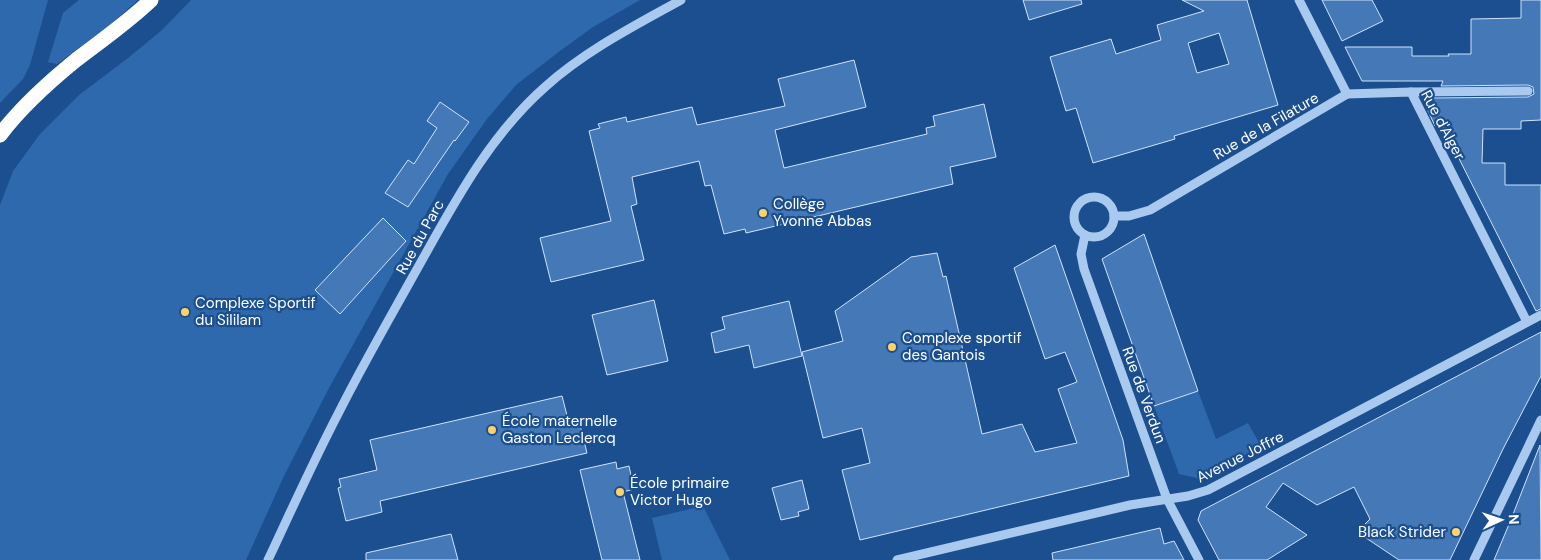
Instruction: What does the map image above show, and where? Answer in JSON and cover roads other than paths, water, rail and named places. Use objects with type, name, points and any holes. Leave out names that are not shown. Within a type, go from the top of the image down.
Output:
[{"type":"highway","points":[[0,135],[10,121],[38,93],[151,0]]},
{"type":"street","name":"Rue du Parc","points":[[268,560],[338,412],[452,206],[480,162],[522,110],[545,87],[605,43],[682,0]]},
{"type":"street","points":[[1299,0],[1347,94]]},
{"type":"street","points":[[1410,92],[1528,91]]},
{"type":"street","name":"Rue d'Alger","points":[[1347,94],[1410,92],[1527,322]]},
{"type":"street","name":"Rue de la Filature","points":[[1114,216],[1129,216],[1144,212],[1347,94]]},
{"type":"street","points":[[1090,197],[1100,198],[1112,207],[1114,216],[1110,228],[1105,234],[1093,237],[1085,235],[1077,228],[1074,219],[1075,210],[1081,202],[1090,197]]},
{"type":"street","name":"Rue de Verdun","points":[[1085,235],[1082,254],[1084,268],[1167,499],[1199,560]]},
{"type":"street","name":"Avenue Joffre","points":[[898,560],[1130,505],[1188,496],[1208,490],[1541,316]]},
{"type":"street","points":[[1474,560],[1541,420]]},
{"type":"place","name":"Collège Yvonne Abbas","points":[[763,213]]},
{"type":"place","name":"Complexe Sportif du Sililam","points":[[185,312]]},
{"type":"place","name":"Complexe sportif des Gantois","points":[[892,347]]},
{"type":"place","name":"École maternelle Gaston Leclercq","points":[[492,430]]},
{"type":"place","name":"École primaire Victor Hugo","points":[[620,492]]},
{"type":"place","name":"Black Strider","points":[[1456,532]]}]
